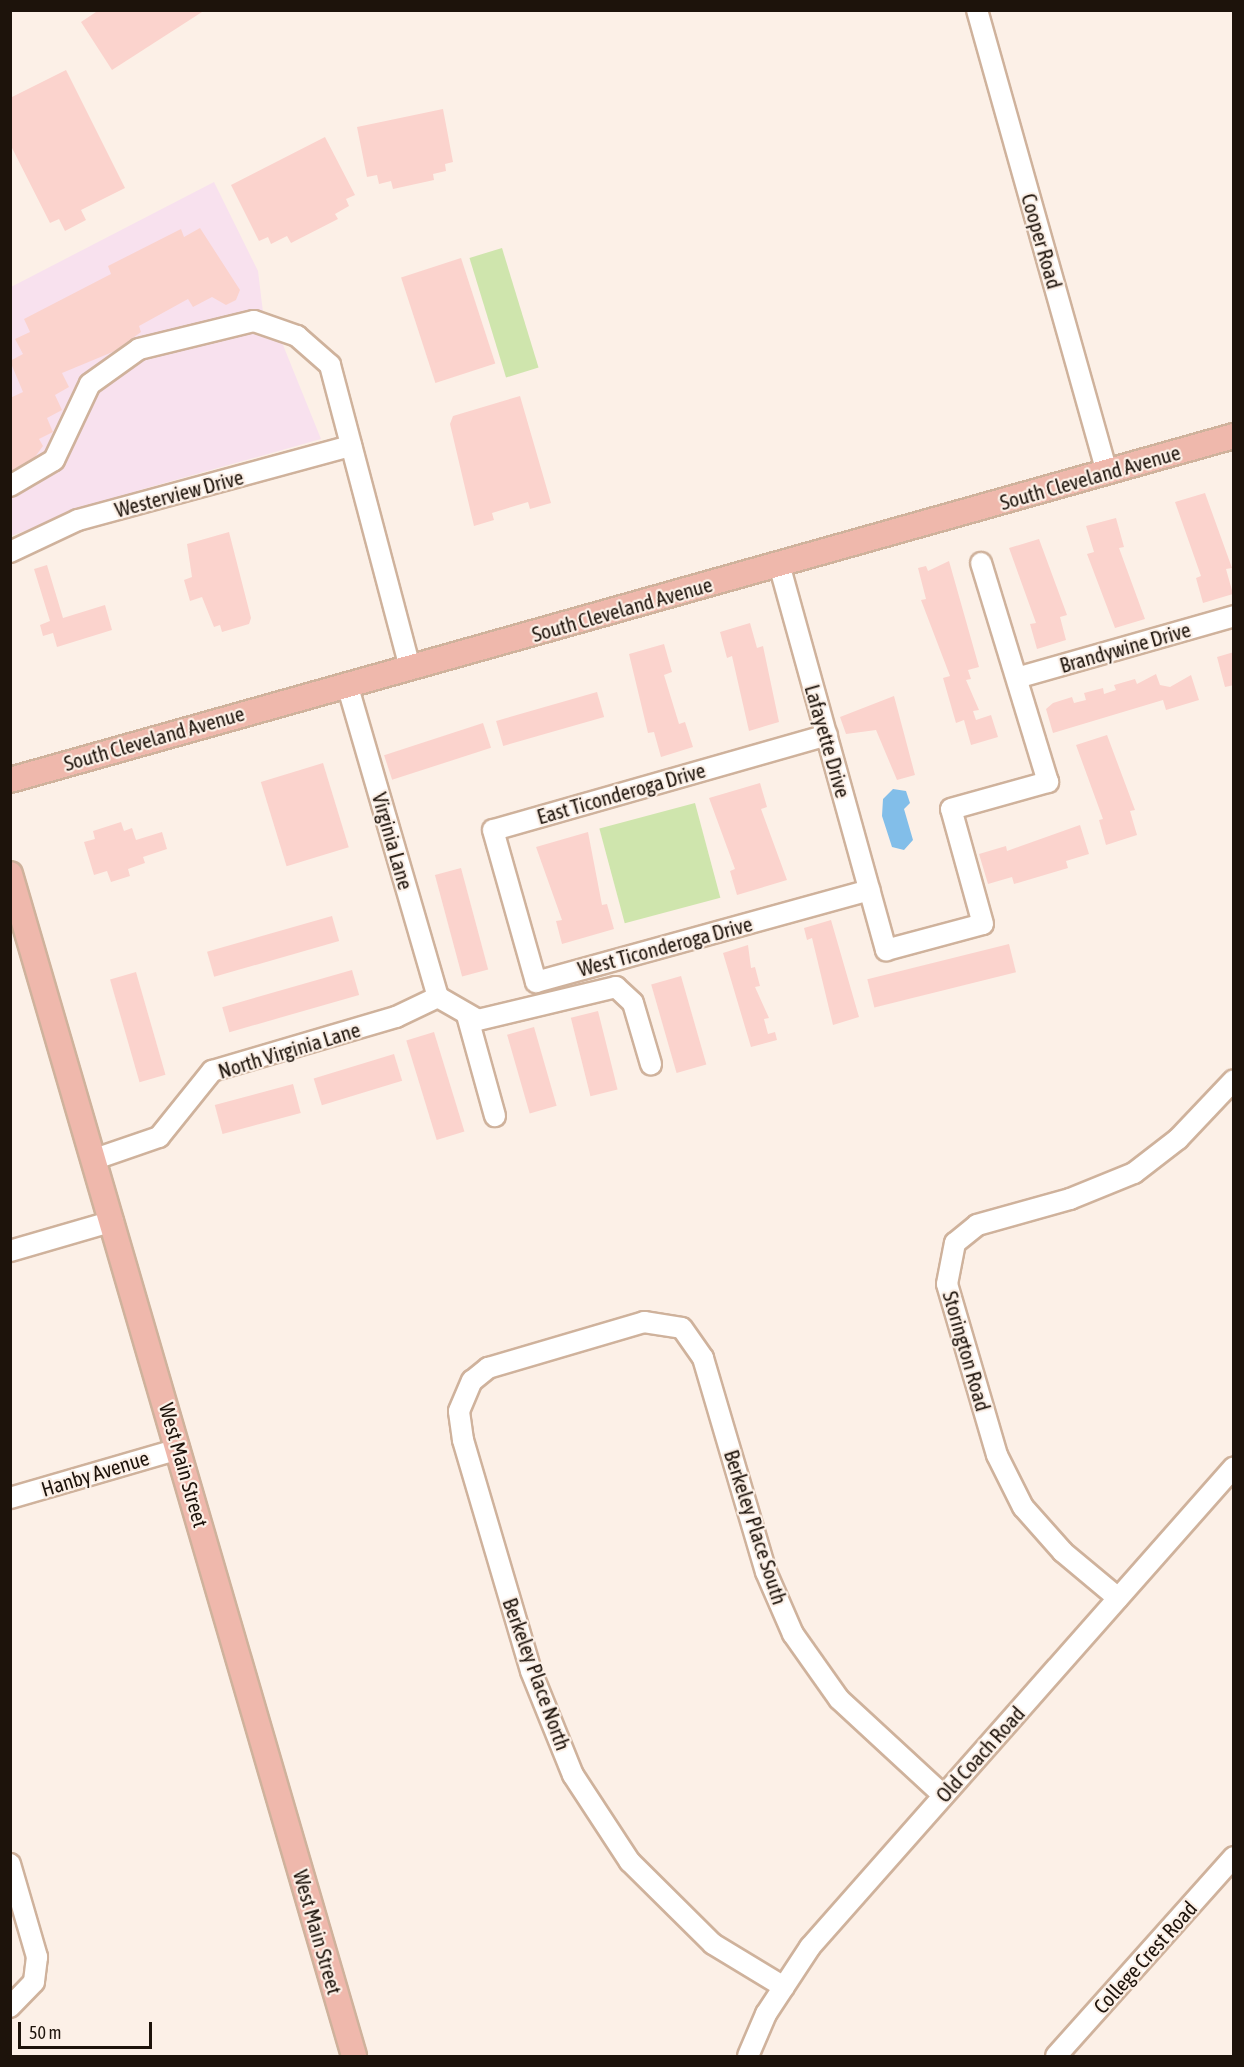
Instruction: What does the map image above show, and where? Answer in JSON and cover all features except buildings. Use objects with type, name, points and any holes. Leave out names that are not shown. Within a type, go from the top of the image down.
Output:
[{"type":"main road","name":"South Cleveland Avenue","points":[[10,780],[1233,436]]},
{"type":"main road","name":"West Main Street","points":[[10,874],[95,1159],[354,2056]]},
{"type":"street","name":"Cooper Road","points":[[977,10],[1107,472]]},
{"type":"street","points":[[10,486],[54,460],[90,384],[139,349],[254,321],[297,336],[330,365],[410,667]]},
{"type":"street","name":"Westerview Drive","points":[[10,552],[78,520],[351,446]]},
{"type":"street","points":[[981,563],[1017,678]]},
{"type":"street","name":"Lafayette Drive","points":[[779,564],[886,950],[983,924],[951,810],[1048,782],[1017,678]]},
{"type":"street","name":"Brandywine Drive","points":[[1017,678],[1233,616]]},
{"type":"street","name":"Virginia Lane","points":[[347,684],[438,997]]},
{"type":"street","name":"East Ticonderoga Drive","points":[[514,906],[493,830],[827,735]]},
{"type":"street","name":"West Ticonderoga Drive","points":[[514,906],[536,982],[870,890]]},
{"type":"street","points":[[438,997],[467,1015],[499,1017],[616,987],[633,1003],[651,1064]]},
{"type":"street","name":"North Virginia Lane","points":[[95,1159],[159,1137],[212,1071],[396,1017],[438,997]]},
{"type":"street","points":[[467,1015],[495,1116]]},
{"type":"street","name":"Storington Road","points":[[1118,1598],[1063,1552],[1023,1507],[997,1455],[947,1284],[955,1243],[977,1225],[1070,1199],[1134,1173],[1178,1139],[1233,1080]]},
{"type":"street","points":[[10,1251],[113,1221]]},
{"type":"street","name":"Berkeley Place South","points":[[566,1344],[644,1322],[682,1328],[694,1342],[766,1572],[793,1634],[839,1699],[943,1795]]},
{"type":"street","name":"Berkeley Place North","points":[[566,1344],[488,1368],[472,1381],[459,1411],[463,1440],[531,1671],[573,1775],[630,1862],[713,1944],[784,1987]]},
{"type":"street","name":"Hanby Avenue","points":[[10,1498],[179,1449]]},
{"type":"street","name":"Old Coach Road","points":[[748,2056],[784,1987],[810,1947],[1233,1467]]},
{"type":"street","name":"College Crest Road","points":[[1056,2056],[1233,1857]]},
{"type":"street","points":[[10,2007],[34,1982],[37,1957],[13,1872]]},
{"type":"shaded area","points":[[214,182],[258,271],[266,337],[281,340],[321,439],[140,490],[11,536],[11,287]]},
{"type":"green space","points":[[502,248],[539,368],[506,377],[469,258]]},
{"type":"green space","points":[[695,803],[720,898],[625,923],[599,829]]},
{"type":"water","points":[[893,789],[906,791],[910,803],[904,809],[913,840],[904,850],[892,847],[882,816],[883,799]]}]
